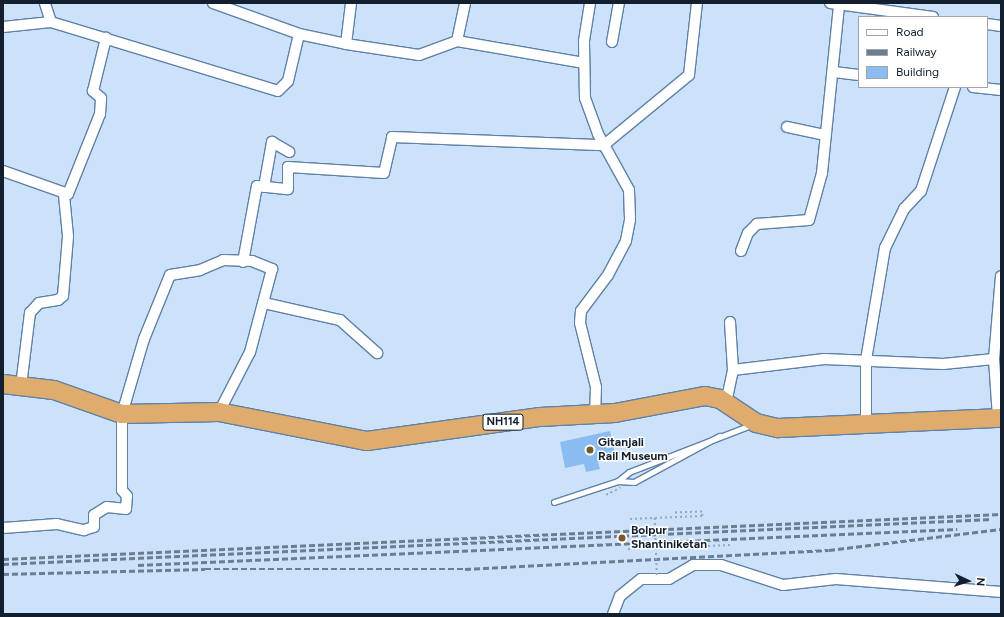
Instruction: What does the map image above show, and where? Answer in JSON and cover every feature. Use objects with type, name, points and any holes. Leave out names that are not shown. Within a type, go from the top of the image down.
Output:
[{"type":"highway","name":"NH114","points":[[3,384],[54,390],[122,414],[219,412],[367,441],[514,420],[629,411],[705,396],[726,403],[756,423],[793,429],[1000,418]]},
{"type":"street","points":[[45,3],[51,22]]},
{"type":"street","points":[[214,3],[244,8],[300,34],[346,44],[418,55],[457,41],[584,63]]},
{"type":"street","points":[[346,44],[351,3]]},
{"type":"street","points":[[457,41],[465,3]]},
{"type":"street","points":[[590,3],[584,63],[585,98],[604,145],[629,190],[630,220],[626,241],[608,275],[581,311],[580,323],[596,387],[595,414]]},
{"type":"street","points":[[612,42],[619,3]]},
{"type":"street","points":[[243,261],[257,186],[288,189],[288,167],[384,173],[392,137],[604,145],[689,75],[696,3]]},
{"type":"street","points":[[741,251],[748,233],[757,224],[809,220],[822,172],[825,134],[834,72],[835,4],[925,16]]},
{"type":"street","points":[[3,27],[51,22],[278,91],[288,81],[300,34]]},
{"type":"street","points":[[988,24],[1001,26]]},
{"type":"street","points":[[64,195],[68,194],[100,114],[101,98],[93,91],[106,38]]},
{"type":"street","points":[[834,72],[858,74]]},
{"type":"street","points":[[866,424],[866,360],[885,248],[904,209],[921,191],[954,88]]},
{"type":"street","points":[[982,88],[1001,90]]},
{"type":"street","points":[[787,127],[825,134]]},
{"type":"street","points":[[264,187],[272,142],[289,152]]},
{"type":"street","points":[[3,171],[64,195]]},
{"type":"street","points":[[21,386],[30,313],[39,303],[58,300],[62,296],[68,236],[64,195]]},
{"type":"street","points":[[3,528],[57,524],[84,530],[94,527],[94,515],[107,507],[126,509],[127,496],[122,490],[122,414],[144,339],[170,275],[200,270],[222,260],[243,261],[272,269],[250,352],[219,412]]},
{"type":"street","points":[[1000,418],[994,359],[1001,276]]},
{"type":"street","points":[[264,303],[340,320],[377,353]]},
{"type":"street","points":[[726,403],[733,370],[730,322]]},
{"type":"street","points":[[733,370],[824,359],[942,364],[994,359]]},
{"type":"street","points":[[613,614],[620,596],[641,579],[669,579],[693,565],[721,565],[783,585],[836,579],[1001,592]]},
{"type":"lane","points":[[554,502],[618,481],[629,472],[756,423]]},
{"type":"lane","points":[[618,481],[634,482],[719,436]]},
{"type":"path","points":[[630,519],[702,516],[702,512],[672,513]]},
{"type":"path","points":[[655,518],[656,576]]},
{"type":"path","points":[[628,549],[731,545]]},
{"type":"building","points":[[610,431],[616,458],[598,462],[600,469],[586,472],[584,464],[565,468],[560,442]]},
{"type":"railway","points":[[3,559],[1001,514]]},
{"type":"railway","points":[[3,564],[992,519]]},
{"type":"railway","points":[[138,565],[957,529]]},
{"type":"railway","points":[[3,574],[205,569],[465,569],[829,550],[1001,529]]},
{"type":"place","name":"Gitanjali Rail Museum","points":[[590,450]]},
{"type":"place","name":"Bolpur Shantiniketan","points":[[622,538]]}]
